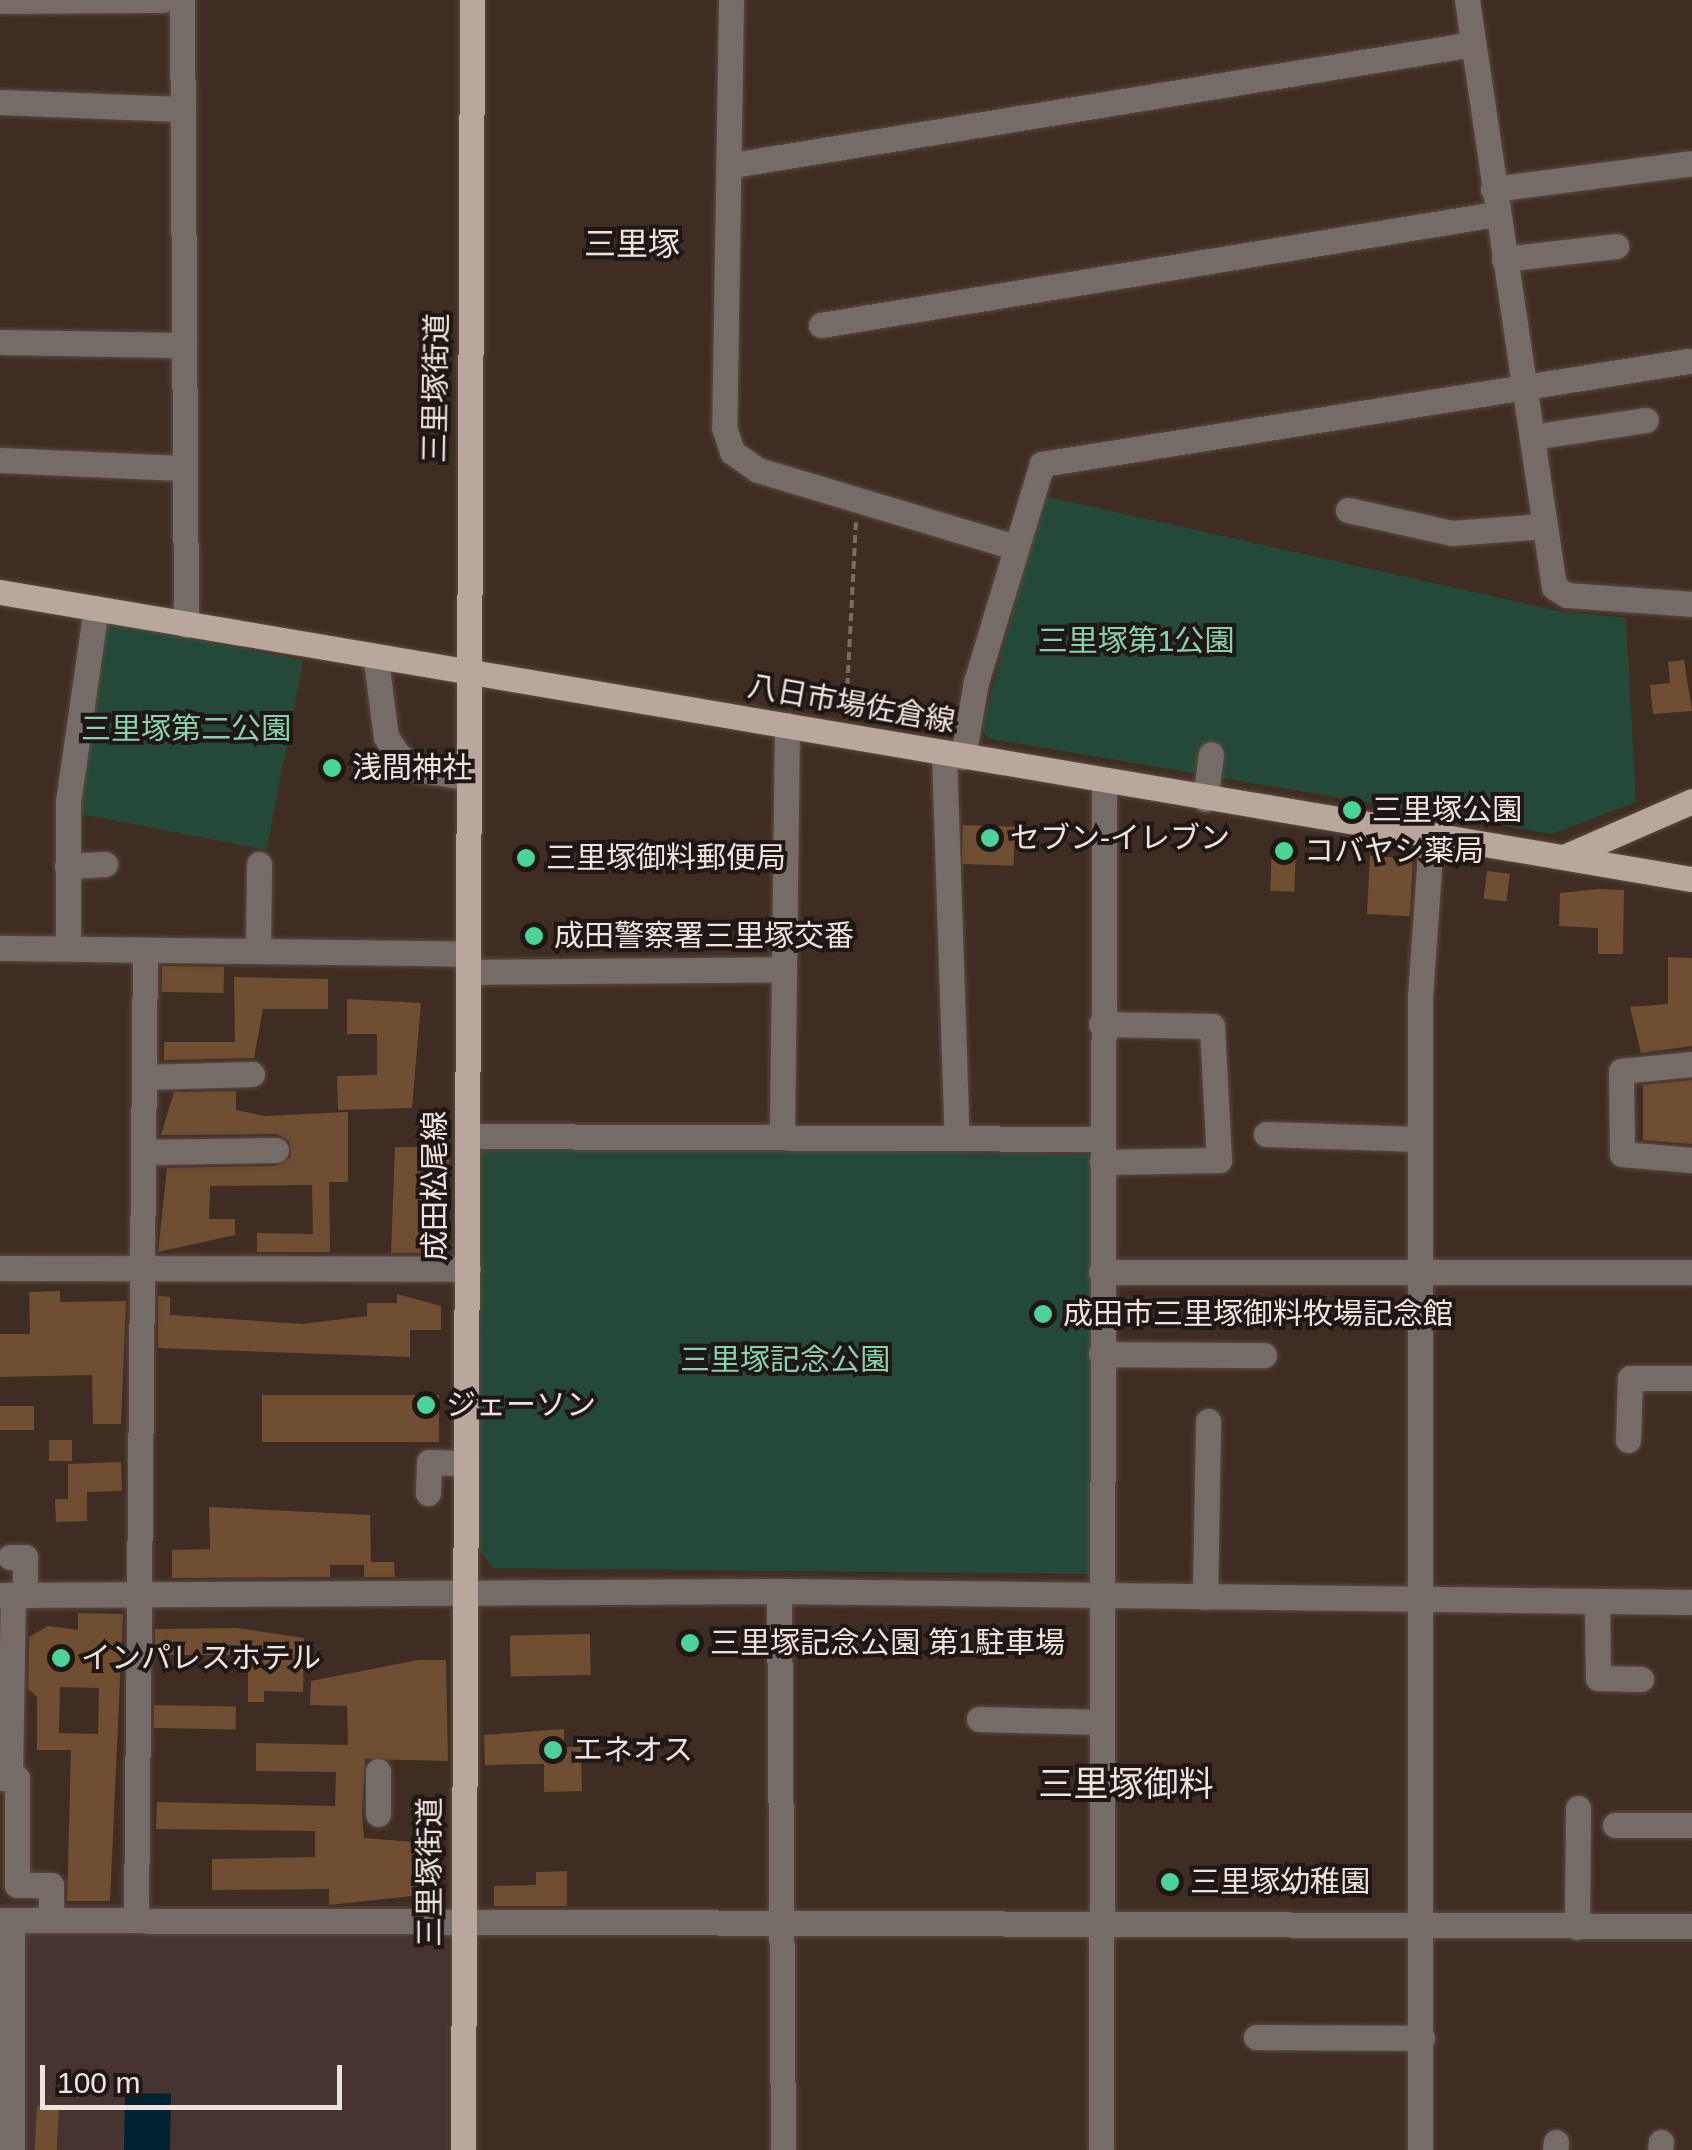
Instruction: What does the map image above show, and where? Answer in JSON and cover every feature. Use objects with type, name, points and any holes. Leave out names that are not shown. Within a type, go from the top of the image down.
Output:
[{"type":"main road","name":"三里塚街道","points":[[466,776],[472,0]]},
{"type":"main road","name":"八日市場佐倉線","points":[[0,592],[376,661],[786,725],[1431,839],[1692,879]]},
{"type":"main road","name":"成田松尾線","points":[[465,1595],[466,776]]},
{"type":"main road","points":[[1564,857],[1692,802]]},
{"type":"main road","name":"三里塚街道","points":[[462,2150],[465,1595]]},
{"type":"street","points":[[0,2],[162,0]]},
{"type":"street","points":[[182,0],[179,345],[186,625]]},
{"type":"street","points":[[732,0],[728,442],[758,470],[1015,548]]},
{"type":"street","points":[[1466,0],[1558,592],[1692,604]]},
{"type":"street","points":[[732,164],[1473,44]]},
{"type":"street","points":[[0,102],[180,109]]},
{"type":"street","points":[[821,325],[1692,164]]},
{"type":"street","points":[[1504,259],[1616,246]]},
{"type":"street","points":[[0,342],[179,345]]},
{"type":"street","points":[[957,1136],[954,755],[1039,469],[1051,461],[1688,361]]},
{"type":"street","points":[[1532,436],[1646,420]]},
{"type":"street","points":[[0,460],[180,468]]},
{"type":"street","points":[[1348,510],[1452,533],[1545,526]]},
{"type":"street","points":[[68,948],[68,866],[96,608]]},
{"type":"street","points":[[376,661],[386,737],[398,756],[419,770],[466,776]]},
{"type":"street","points":[[782,1132],[786,725]]},
{"type":"street","points":[[1205,800],[1211,754]]},
{"type":"street","points":[[1101,2150],[1098,1594],[1104,782]]},
{"type":"street","points":[[1420,2150],[1424,1927],[1420,1139],[1431,839]]},
{"type":"street","points":[[68,866],[105,864]]},
{"type":"street","points":[[258,951],[259,864]]},
{"type":"street","points":[[0,948],[258,951],[468,963],[782,969]]},
{"type":"street","points":[[136,1920],[145,950]]},
{"type":"street","points":[[467,1136],[782,1132],[957,1136],[1218,1160],[1212,1026],[1101,1024]]},
{"type":"street","points":[[1692,1064],[1621,1071],[1622,1154],[1692,1160]]},
{"type":"street","points":[[144,1077],[252,1074]]},
{"type":"street","points":[[1266,1134],[1420,1139]]},
{"type":"street","points":[[144,1152],[276,1150]]},
{"type":"street","points":[[0,1268],[468,1268]]},
{"type":"street","points":[[1102,1272],[1692,1272]]},
{"type":"street","points":[[1100,1354],[1264,1355]]},
{"type":"street","points":[[1628,1440],[1630,1378],[1692,1378]]},
{"type":"street","points":[[1205,1597],[1208,1421]]},
{"type":"street","points":[[428,1493],[429,1462],[466,1463]]},
{"type":"street","points":[[10,1557],[25,1557],[12,1595],[5,1778],[18,1778],[17,1885],[51,1885],[52,1920]]},
{"type":"street","points":[[12,1595],[779,1591],[1692,1602]]},
{"type":"street","points":[[779,1591],[785,1928],[783,2150]]},
{"type":"street","points":[[1598,1601],[1598,1678],[1641,1679]]},
{"type":"street","points":[[979,1719],[1100,1722]]},
{"type":"street","points":[[378,1770],[378,1814]]},
{"type":"street","points":[[1578,1808],[1578,1927]]},
{"type":"street","points":[[1615,1826],[1692,1825]]},
{"type":"street","points":[[12,2150],[6,1920],[463,1919],[785,1928],[1692,1926]]},
{"type":"street","points":[[1256,2037],[1422,2038]]},
{"type":"path","points":[[846,722],[857,500]]},
{"type":"shaded area","points":[[27,1932],[448,1932],[448,2150],[27,2150]]},
{"type":"green space","name":"三里塚第1公園","points":[[1044,496],[1558,611],[1626,618],[1636,802],[1552,834],[987,738],[982,727]]},
{"type":"green space","name":"三里塚第二公園","points":[[105,622],[303,661],[266,850],[68,811]]},
{"type":"green space","name":"三里塚記念公園","points":[[481,1145],[1091,1155],[1091,1574],[493,1568],[479,1550]]},
{"type":"water","points":[[125,2093],[171,2094],[170,2150],[124,2150]]},
{"type":"building","points":[[1684,660],[1692,711],[1653,714],[1650,685],[1670,683],[1668,662]]},
{"type":"building","points":[[963,825],[1015,827],[1014,866],[962,864]]},
{"type":"building","points":[[1272,844],[1296,845],[1294,892],[1270,891]]},
{"type":"building","points":[[1370,856],[1413,858],[1410,916],[1367,914]]},
{"type":"building","points":[[1487,871],[1510,874],[1506,902],[1484,899]]},
{"type":"building","points":[[1624,890],[1623,954],[1598,954],[1598,928],[1559,926],[1560,893]]},
{"type":"building","points":[[1668,957],[1692,958],[1692,1046],[1641,1053],[1630,1007],[1668,1004]]},
{"type":"building","points":[[162,966],[224,967],[224,993],[162,992]]},
{"type":"building","points":[[234,977],[328,979],[328,1009],[263,1009],[254,1058],[164,1060],[164,1042],[235,1042]]},
{"type":"building","points":[[347,999],[421,1003],[412,1108],[338,1110],[337,1076],[377,1075],[377,1034],[347,1034]]},
{"type":"building","points":[[1692,1080],[1692,1144],[1643,1140],[1643,1085]]},
{"type":"building","points":[[236,1091],[236,1110],[265,1116],[348,1112],[348,1182],[329,1182],[330,1252],[257,1252],[257,1233],[313,1234],[312,1185],[210,1186],[209,1219],[235,1219],[235,1235],[158,1252],[167,1168],[276,1166],[291,1157],[289,1141],[277,1134],[161,1135],[174,1092]]},
{"type":"building","points":[[395,1147],[449,1147],[449,1182],[433,1182],[432,1253],[391,1253]]},
{"type":"building","points":[[60,1291],[60,1302],[126,1301],[121,1424],[93,1424],[92,1375],[0,1377],[0,1334],[30,1334],[29,1292]]},
{"type":"building","points":[[397,1294],[441,1306],[441,1330],[410,1330],[410,1357],[158,1348],[158,1296],[170,1297],[170,1315],[302,1324],[367,1316],[367,1303],[397,1303]]},
{"type":"building","points":[[262,1395],[439,1395],[439,1442],[262,1442]]},
{"type":"building","points":[[0,1406],[34,1406],[34,1430],[0,1430]]},
{"type":"building","points":[[49,1440],[72,1440],[72,1461],[49,1461]]},
{"type":"building","points":[[121,1462],[122,1491],[87,1492],[87,1521],[56,1522],[55,1499],[68,1499],[68,1464]]},
{"type":"building","points":[[209,1507],[370,1515],[371,1562],[394,1562],[395,1577],[364,1577],[364,1565],[330,1565],[330,1577],[172,1578],[172,1550],[210,1549]]},
{"type":"building","points":[[78,1613],[123,1614],[110,1901],[67,1901],[71,1750],[37,1750],[37,1697],[28,1689],[29,1637],[48,1626],[78,1630]],"holes":[[[60,1687],[99,1688],[98,1734],[59,1733]]]},
{"type":"building","points":[[237,1628],[304,1638],[303,1692],[264,1691],[264,1702],[248,1702],[248,1655],[155,1655],[155,1629]]},
{"type":"building","points":[[590,1634],[591,1675],[511,1676],[510,1635]]},
{"type":"building","points":[[418,1660],[446,1660],[448,1761],[365,1759],[364,1838],[439,1844],[440,1893],[329,1905],[329,1889],[212,1890],[212,1859],[315,1857],[315,1831],[156,1829],[157,1802],[335,1806],[336,1772],[256,1771],[256,1743],[348,1745],[347,1706],[310,1705],[311,1681]]},
{"type":"building","points":[[154,1705],[236,1706],[236,1729],[154,1728]]},
{"type":"building","points":[[564,1729],[564,1747],[581,1747],[582,1791],[544,1792],[544,1764],[485,1765],[484,1735]]},
{"type":"building","points":[[567,1871],[567,1906],[494,1906],[494,1886],[536,1885],[536,1872]]},
{"type":"building","points":[[37,2106],[59,2107],[57,2150],[35,2150]]},
{"type":"place","name":"浅間神社","points":[[332,768]]},
{"type":"place","name":"三里塚公園","points":[[1352,810]]},
{"type":"place","name":"セブン-イレブン","points":[[990,838]]},
{"type":"place","name":"コバヤシ薬局","points":[[1284,851]]},
{"type":"place","name":"三里塚御料郵便局","points":[[526,858]]},
{"type":"place","name":"成田警察署三里塚交番","points":[[534,936]]},
{"type":"place","name":"成田市三里塚御料牧場記念館","points":[[1043,1314]]},
{"type":"place","name":"ジェーソン","points":[[426,1405]]},
{"type":"place","name":"三里塚記念公園 第1駐車場","points":[[690,1643]]},
{"type":"place","name":"インパレスホテル","points":[[61,1658]]},
{"type":"place","name":"エネオス","points":[[553,1750]]},
{"type":"place","name":"三里塚幼稚園","points":[[1170,1882]]},
{"type":"district","name":"三里塚","points":[[632,244]]},
{"type":"district","name":"三里塚御料","points":[[1126,1784]]}]
